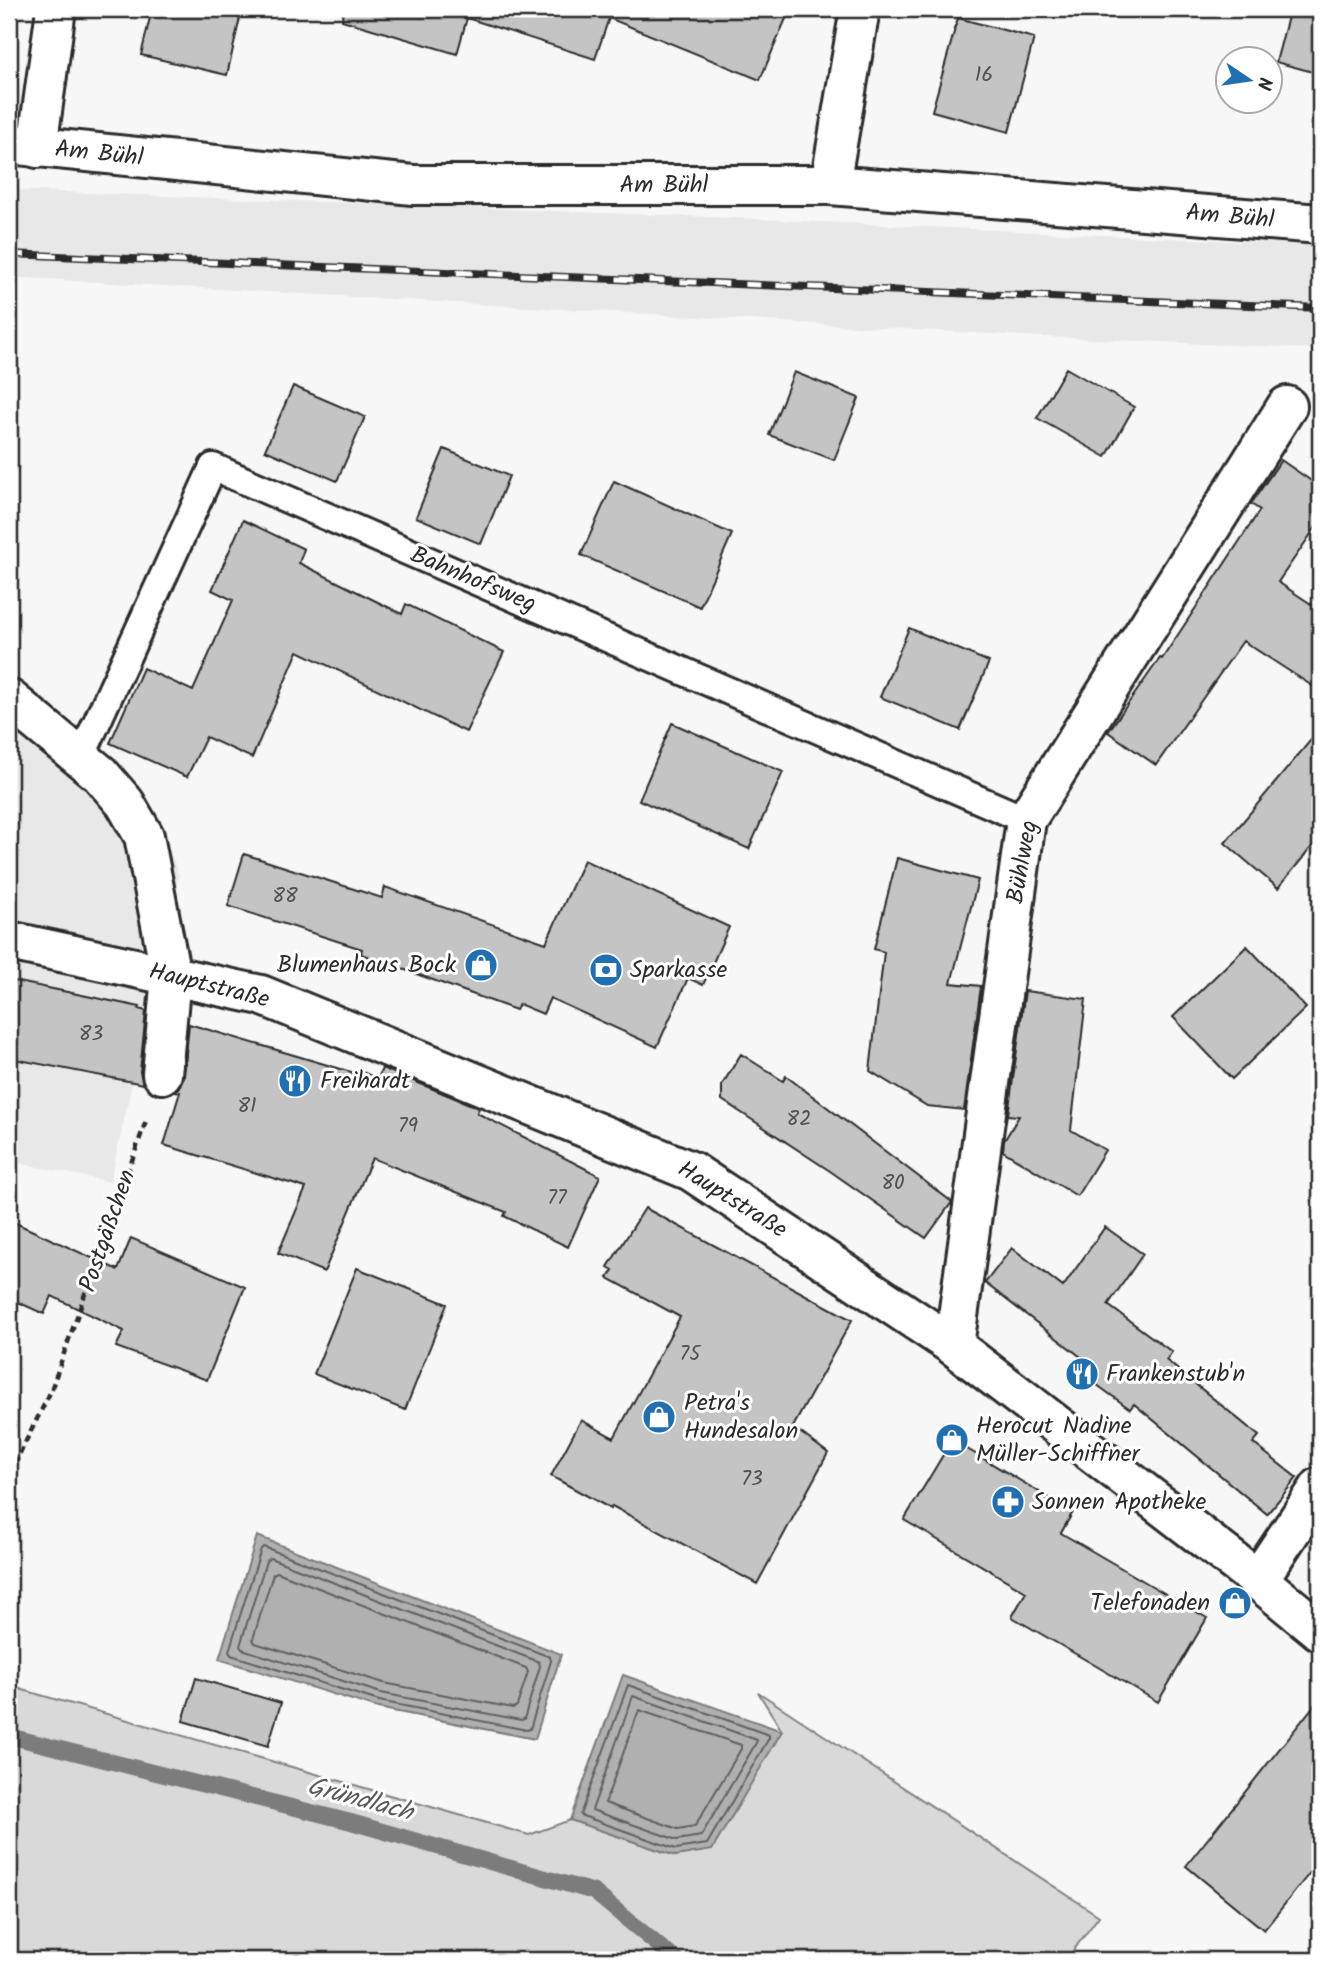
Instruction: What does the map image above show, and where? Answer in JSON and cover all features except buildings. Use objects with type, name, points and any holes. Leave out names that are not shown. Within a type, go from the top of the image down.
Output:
[{"type":"street","points":[[23,146],[56,9]]},
{"type":"street","points":[[830,186],[860,9]]},
{"type":"street","name":"Am Bühl","points":[[23,146],[413,185],[830,186],[1320,224]]},
{"type":"street","name":"Bühlweg","points":[[954,1346],[1026,820],[1287,406]]},
{"type":"street","points":[[9,699],[81,757],[114,788],[144,836],[171,976],[162,1074]]},
{"type":"street","name":"Hauptstraße","points":[[9,941],[261,996],[691,1171],[954,1346],[1258,1580],[1320,1632]]},
{"type":"street","points":[[1258,1580],[1320,1487]]},
{"type":"lane","name":"Bahnhofsweg","points":[[81,757],[213,467],[1026,820]]},
{"type":"path","name":"Postgäßchen","points":[[9,1475],[50,1393],[162,1074]]},
{"type":"shaded area","points":[[9,190],[737,218],[1320,245],[1320,349],[1024,336],[9,277]]},
{"type":"shaded area","points":[[9,674],[102,747],[151,804],[179,875],[110,1182],[9,1161]]},
{"type":"shaded area","points":[[9,1686],[529,1835],[570,1820],[676,1856],[782,1731],[758,1692],[1099,1916],[1066,1960],[9,1960]]},
{"type":"water","points":[[257,1536],[561,1654],[535,1739],[378,1708],[219,1659]]},
{"type":"water","points":[[623,1675],[782,1731],[712,1850],[676,1856],[570,1820]]},
{"type":"waterway","name":"Gründlach","points":[[9,1736],[351,1822],[594,1892],[676,1960]]},
{"type":"railway","points":[[9,254],[1320,308]]},
{"type":"place","name":"Blumenhaus Bock","points":[[481,965]]},
{"type":"place","name":"Sparkasse","points":[[606,970]]},
{"type":"place","name":"Freihardt","points":[[295,1081]]},
{"type":"place","name":"Frankenstub'n","points":[[1082,1374]]},
{"type":"place","name":"Petra's Hundesalon","points":[[659,1417]]},
{"type":"place","name":"Herocut Nadine Müller-Schiffner","points":[[952,1440]]},
{"type":"place","name":"Sonnen Apotheke","points":[[1008,1502]]},
{"type":"place","name":"Telefonaden","points":[[1235,1603]]}]
